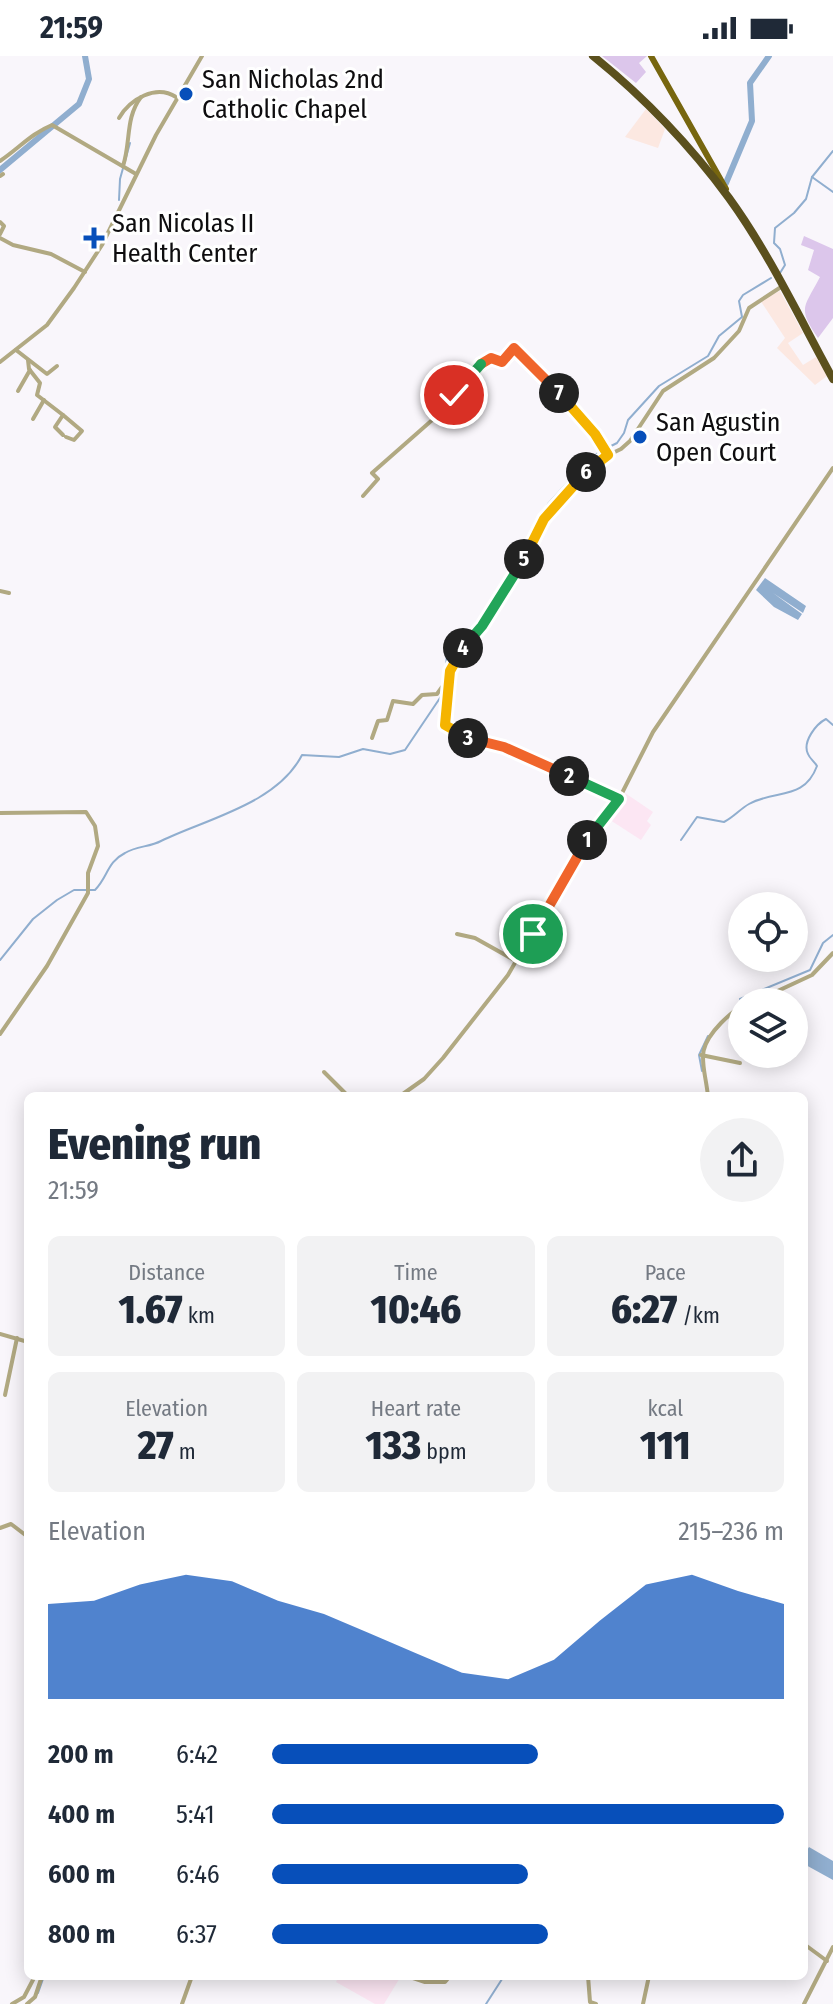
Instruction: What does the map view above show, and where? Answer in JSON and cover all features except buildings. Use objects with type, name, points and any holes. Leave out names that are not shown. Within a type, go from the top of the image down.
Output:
[{"type":"highway","points":[[593,56],[634,89],[683,141],[730,200],[833,379]]},
{"type":"main road","points":[[651,56],[690,122],[730,200]]},
{"type":"main road","points":[[683,141],[690,135],[690,122]]},
{"type":"street","points":[[0,362],[47,325],[85,272],[102,245],[176,97],[202,56]]},
{"type":"street","points":[[119,118],[130,103],[141,97],[167,91],[176,97]]},
{"type":"street","points":[[124,167],[129,117],[141,97]]},
{"type":"street","points":[[0,161],[20,149],[34,134],[52,125],[136,174]]},
{"type":"street","points":[[0,222],[4,226],[0,236],[13,245],[51,254],[85,272]]},
{"type":"street","points":[[619,799],[514,751],[471,739],[446,727],[445,688],[456,657],[482,626],[511,582],[544,519],[562,496],[606,451],[630,441],[663,391],[714,358],[739,331],[749,308],[781,287]]},
{"type":"street","points":[[363,496],[378,479],[372,473],[439,414],[483,362],[488,363],[491,358],[502,362],[514,348],[560,393],[606,451]]},
{"type":"street","points":[[16,350],[47,374],[57,366]]},
{"type":"street","points":[[28,360],[30,370],[40,383],[37,395],[45,400],[63,415],[82,431],[74,440],[55,427],[63,415]]},
{"type":"street","points":[[18,391],[30,370]]},
{"type":"street","points":[[33,419],[45,400]]},
{"type":"street","points":[[406,1092],[424,1079],[443,1058],[516,961],[579,851],[619,799],[653,732],[833,468]]},
{"type":"street","points":[[0,591],[9,593]]},
{"type":"street","points":[[372,738],[378,721],[387,720],[393,701],[413,704],[422,695],[437,694],[445,688]]},
{"type":"street","points":[[0,813],[80,811],[89,815],[95,826],[98,846],[88,873],[89,890],[47,966],[0,1034]]},
{"type":"street","points":[[457,934],[475,938],[516,961]]},
{"type":"street","points":[[784,988],[812,975],[833,953]]},
{"type":"street","points":[[707,1092],[701,1055],[703,1045],[728,1018]]},
{"type":"street","points":[[701,1055],[728,1061]]},
{"type":"street","points":[[324,1072],[344,1092]]},
{"type":"street","points":[[0,1334],[24,1341]]},
{"type":"street","points":[[5,1395],[17,1338]]},
{"type":"street","points":[[0,1528],[9,1523],[24,1534]]},
{"type":"street","points":[[808,1947],[827,1961]]},
{"type":"street","points":[[804,2004],[833,1947]]},
{"type":"street","points":[[12,2004],[24,1997],[33,1980]]},
{"type":"street","points":[[27,2004],[35,1997],[41,1980]]},
{"type":"street","points":[[182,2004],[191,1980]]},
{"type":"street","points":[[419,1980],[447,1980]]},
{"type":"street","points":[[588,1980],[590,2002],[596,2004]]},
{"type":"street","points":[[643,2004],[648,1980]]},
{"type":"shaded area","points":[[602,56],[647,56],[639,63],[646,72],[636,83]]},
{"type":"shaded area","points":[[646,109],[665,129],[658,148],[625,137]]},
{"type":"shaded area","points":[[804,236],[833,249],[833,318],[818,338],[807,320],[805,308],[820,277],[808,270],[814,250],[801,245]]},
{"type":"shaded area","points":[[780,291],[803,333],[788,343],[803,365],[816,357],[827,376],[815,385],[777,348],[785,338],[760,300]]},
{"type":"shaded area","points":[[625,793],[653,812],[647,821],[651,825],[641,840],[607,818]]},
{"type":"shaded area","points":[[399,1980],[384,2004],[375,2004],[336,1982]]},
{"type":"water","points":[[765,578],[806,606],[803,613],[773,593],[802,614],[798,620],[774,607],[756,590]]},
{"type":"water","points":[[808,1849],[833,1861],[833,1880],[808,1866]]},
{"type":"waterway","points":[[0,170],[79,104],[89,79],[85,56]]},
{"type":"waterway","points":[[726,183],[752,121],[750,83],[769,56]]},
{"type":"waterway","points":[[119,200],[120,179],[130,143]]},
{"type":"waterway","points":[[780,273],[785,265],[780,249],[774,243],[775,228],[806,199],[812,177],[833,151]]},
{"type":"waterway","points":[[812,177],[833,192]]},
{"type":"waterway","points":[[0,960],[33,919],[74,890],[95,890],[119,857],[258,798],[291,772],[302,755],[339,757],[363,749],[390,754],[405,750],[444,692],[451,642],[469,634],[479,624],[525,550],[548,504],[599,452],[617,443],[628,420],[659,386],[708,356],[719,336],[742,317],[739,301],[743,295],[771,278]]},
{"type":"waterway","points":[[681,840],[697,817],[724,822],[759,799],[805,785],[817,766],[808,754],[808,739],[826,719],[833,725]]},
{"type":"waterway","points":[[767,988],[810,970],[823,943],[833,935]]},
{"type":"waterway","points":[[702,1071],[699,1055],[708,1036]]},
{"type":"waterway","points":[[38,1993],[43,1980]]},
{"type":"waterway","points":[[486,2004],[501,1980]]},
{"type":"place","name":"San Nicholas 2nd Catholic Chapel","points":[[186,94]]},
{"type":"place","name":"San Nicolas II Health Center","points":[[94,238]]},
{"type":"place","name":"San Agustin Open Court","points":[[640,437]]},
{"type":"route","points":[[454,395],[483,362],[488,363],[491,358],[502,362],[514,348],[560,393],[595,434],[608,455],[562,496],[544,519],[511,582],[482,626],[456,657],[450,671],[446,727],[471,739],[504,747],[619,799],[579,851],[533,934]]}]
